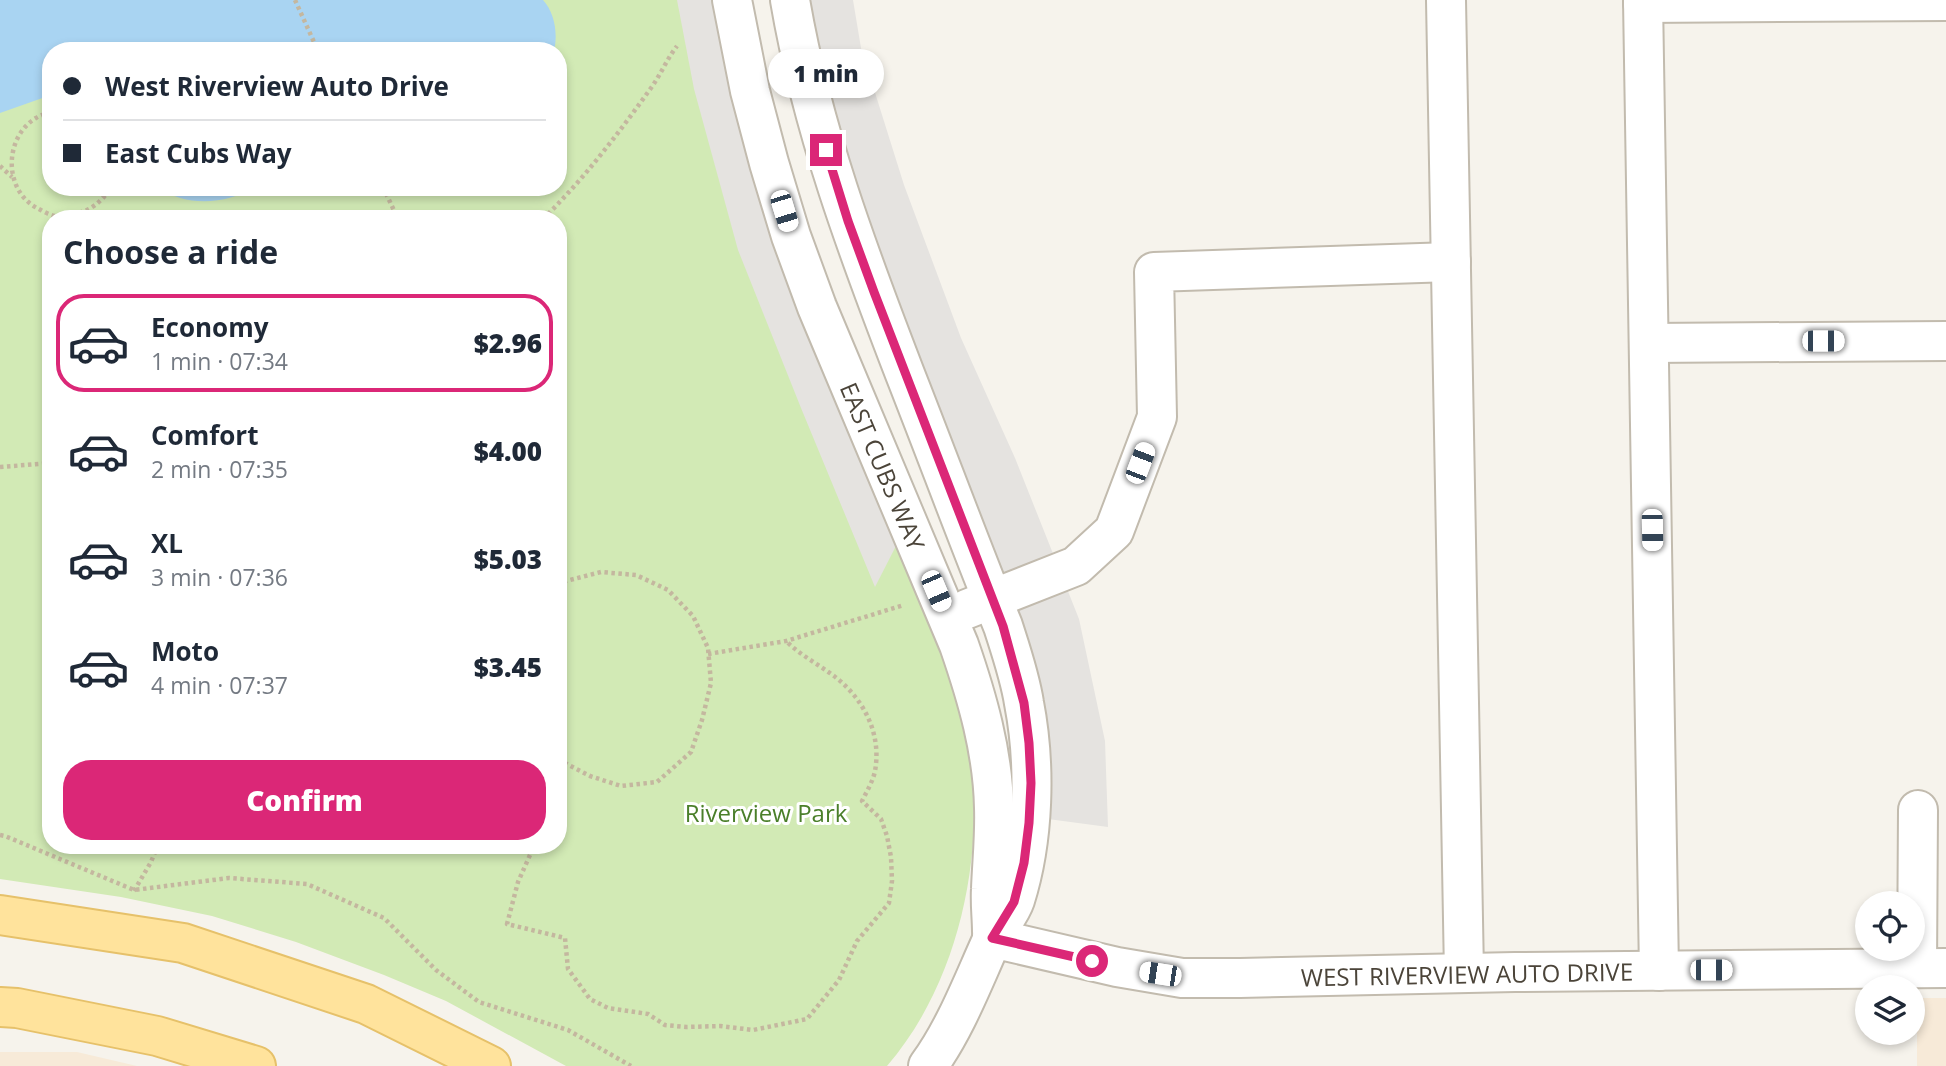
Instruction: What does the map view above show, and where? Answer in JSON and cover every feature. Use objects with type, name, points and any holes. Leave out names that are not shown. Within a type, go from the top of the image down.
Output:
[{"type":"main road","points":[[0,915],[183,943],[366,1004],[491,1066]]},
{"type":"main road","points":[[0,1007],[158,1036],[256,1066]]},
{"type":"street","name":"EAST CUBS WAY","points":[[732,0],[753,103],[791,236],[817,307],[973,684],[990,765],[994,806],[992,938]]},
{"type":"street","name":"EAST CUBS WAY","points":[[790,0],[810,89],[848,221],[992,600],[1015,664],[1024,703],[1031,783],[1029,823],[1014,902],[992,938],[959,1012],[928,1066]]},
{"type":"street","points":[[1446,0],[1464,973]]},
{"type":"street","points":[[1659,971],[1643,2],[1946,1]]},
{"type":"street","points":[[947,617],[1076,566],[1114,531],[1157,417],[1154,272],[1451,262]]},
{"type":"street","points":[[1649,343],[1946,341]]},
{"type":"street","points":[[1918,810],[1931,968]]},
{"type":"street","name":"WEST RIVERVIEW AUTO DRIVE","points":[[992,938],[1117,967],[1182,978],[1931,968]]},
{"type":"path","points":[[295,0],[314,42]]},
{"type":"path","points":[[567,193],[622,128],[677,46]]},
{"type":"path","points":[[13,178],[11,161],[14,144],[23,130],[35,118],[42,115]]},
{"type":"path","points":[[0,166],[13,178],[21,193],[33,206],[42,211]]},
{"type":"path","points":[[87,210],[104,196]]},
{"type":"path","points":[[551,210],[565,196]]},
{"type":"path","points":[[0,467],[42,464]]},
{"type":"path","points":[[567,581],[601,572],[636,575],[668,590],[693,615],[708,648],[711,683],[691,752],[657,782],[621,786],[590,776],[567,764]]},
{"type":"path","points":[[708,654],[786,640],[912,602]]},
{"type":"path","points":[[530,855],[518,882],[508,924],[565,938],[568,969],[590,999],[608,1008],[648,1014],[665,1025],[686,1027],[720,1026],[753,1030],[807,1019],[838,980],[858,941],[889,903],[891,857],[881,819],[862,801],[875,772],[876,747],[872,725],[861,703],[837,678],[793,648],[786,640]]},
{"type":"path","points":[[0,835],[42,851]]},
{"type":"path","points":[[48,854],[134,890],[229,878],[307,884],[384,918],[436,971],[480,1002],[568,1030],[631,1066]]},
{"type":"path","points":[[131,896],[154,854]]},
{"type":"shaded area","points":[[677,0],[716,0],[897,544],[875,587],[738,250],[694,89]]},
{"type":"shaded area","points":[[792,0],[853,0],[861,48],[904,185],[961,338],[1015,458],[1079,619],[1105,741],[1108,827],[1048,819],[959,482]]},
{"type":"shaded area","points":[[1925,998],[1946,998],[1946,1066],[1917,1066],[1917,1045],[1925,1045]]},
{"type":"shaded area","points":[[0,1052],[77,1052],[137,1066],[0,1066]]},
{"type":"green space","name":"Riverview Park","points":[[0,0],[716,0],[960,706],[972,762],[973,849],[967,888],[946,965],[911,1035],[887,1066],[566,1066],[446,1001],[384,975],[296,942],[212,916],[121,897],[0,879]]},
{"type":"water","points":[[0,0],[543,0],[553,17],[555,42],[42,42],[42,98],[0,113]]},
{"type":"water","points":[[176,196],[235,196],[207,201]]},
{"type":"route","points":[[826,150],[874,292],[1003,626],[1024,703],[1031,783],[1024,863],[1014,902],[992,938],[1092,961]]}]
